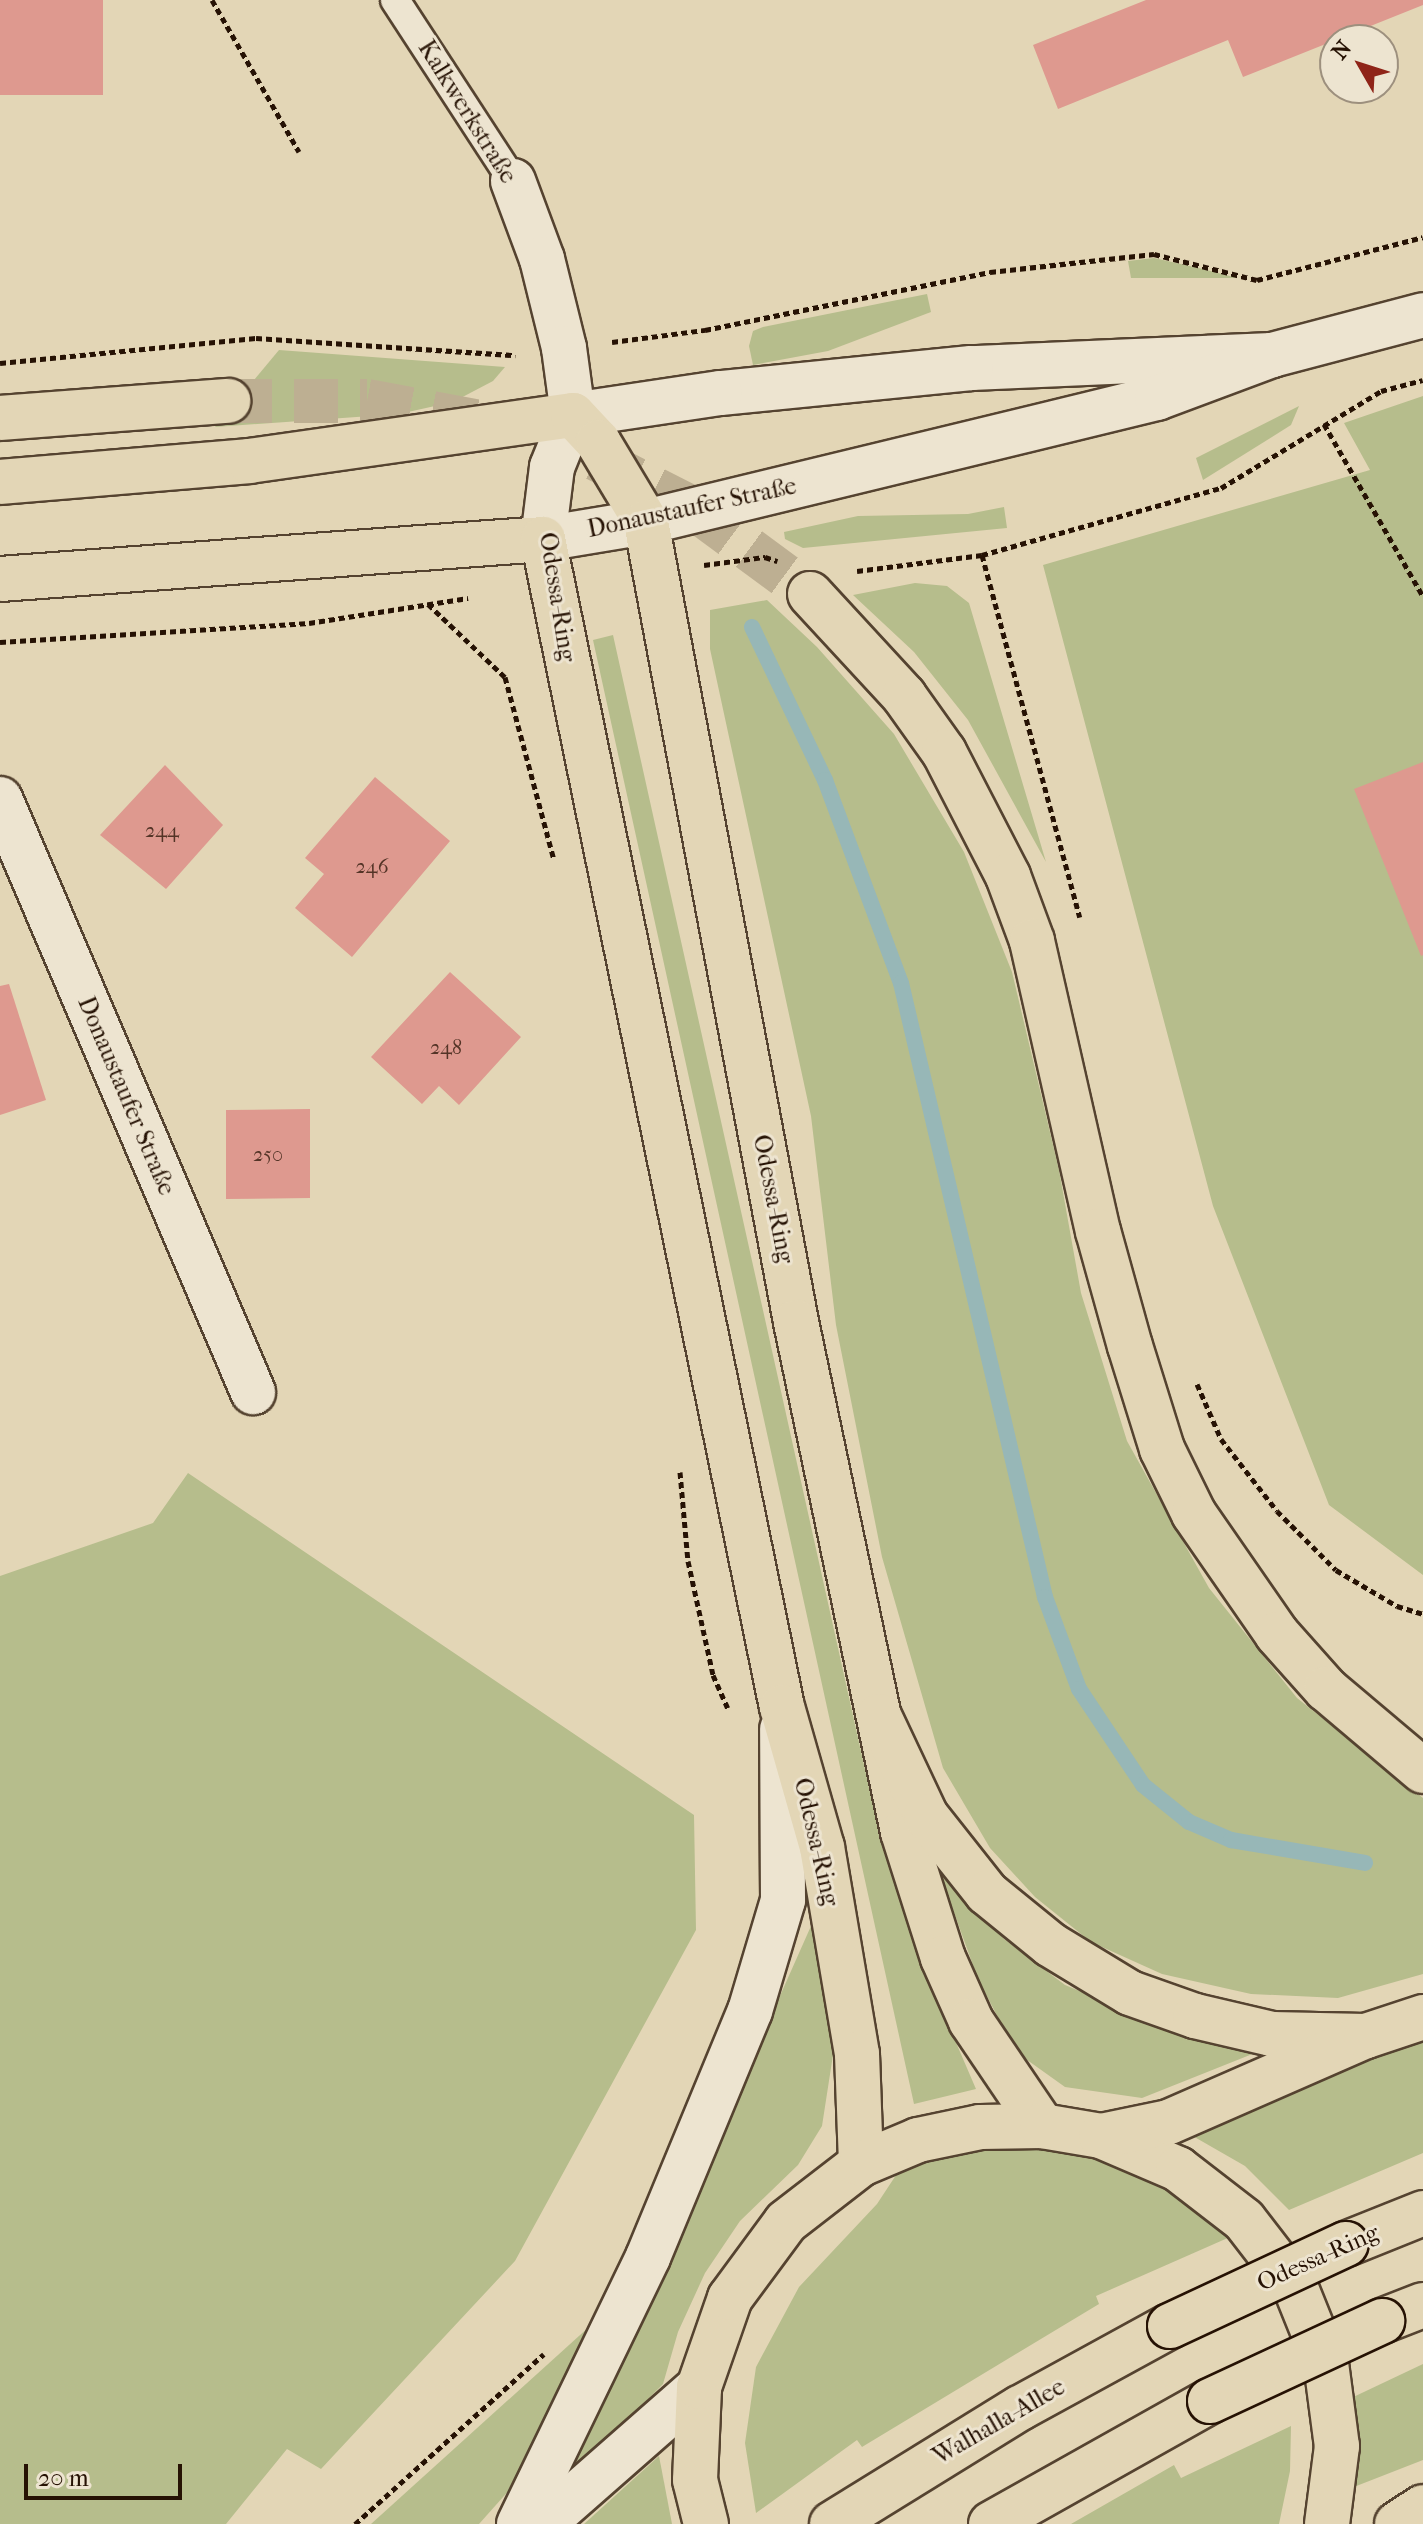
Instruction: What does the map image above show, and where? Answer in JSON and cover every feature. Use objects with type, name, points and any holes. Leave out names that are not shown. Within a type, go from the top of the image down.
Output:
[{"type":"main road","name":"Kalkwerkstraße","points":[[513,181],[542,259],[564,348],[573,415]]},
{"type":"main road","name":"Donaustaufer Straße","points":[[0,579],[543,539],[646,522],[1157,398],[1272,355],[1423,315]]},
{"type":"main road","name":"Donaustaufer Straße","points":[[0,482],[249,461],[720,393],[971,368],[1272,355]]},
{"type":"main road","points":[[0,418],[228,401]]},
{"type":"main road","name":"Odessa-Ring","points":[[861,2164],[857,2054],[825,1862],[782,1707],[543,539],[552,467],[573,415],[598,442],[646,522],[796,1322],[903,1832],[943,1958],[971,2021],[1042,2126]]},
{"type":"main road","points":[[814,577],[859,643],[936,741],[1008,876],[1032,941],[1098,1231],[1130,1346],[1162,1449],[1194,1514],[1277,1634],[1326,1689],[1423,1771]]},
{"type":"main road","name":"Donaustaufer Straße","points":[[0,799],[253,1392]]},
{"type":"main road","points":[[519,2524],[648,2257],[750,2011],[783,1900],[782,1707]]},
{"type":"main road","points":[[879,1716],[926,1816],[987,1893],[1051,1945],[1130,1993],[1195,2016],[1272,2034],[1366,2036]]},
{"type":"main road","points":[[1101,2136],[1169,2122],[1366,2036],[1423,2017]]},
{"type":"main road","points":[[706,2524],[695,2480],[699,2387],[730,2298],[786,2222],[861,2164],[934,2137],[980,2127],[1042,2126],[1101,2136],[1178,2169],[1244,2220],[1295,2286],[1326,2363],[1337,2446],[1327,2524]]},
{"type":"main road","name":"Odessa-Ring","points":[[1170,2326],[1346,2244],[1423,2213]]},
{"type":"main road","points":[[991,2524],[1210,2401],[1423,2305]]},
{"type":"main road","name":"Walhalla-Allee","points":[[832,2524],[1020,2408],[1170,2326]]},
{"type":"main road","points":[[543,2524],[699,2387]]},
{"type":"main road","points":[[1397,2524],[1423,2507]]},
{"type":"lane","name":"Kalkwerkstraße","points":[[395,0],[513,181]]},
{"type":"path","points":[[212,0],[299,152]]},
{"type":"path","points":[[0,363],[256,338],[528,356],[564,348],[705,330],[990,272],[1154,254],[1257,280],[1423,237]]},
{"type":"path","points":[[655,571],[765,557],[814,577],[982,555],[1221,488],[1381,391],[1423,380]]},
{"type":"path","points":[[1324,424],[1423,596]]},
{"type":"path","points":[[982,555],[1082,926]]},
{"type":"path","points":[[0,642],[309,623],[475,597]]},
{"type":"path","points":[[428,604],[505,677],[558,874]]},
{"type":"path","points":[[1191,1369],[1221,1439],[1277,1511],[1336,1570],[1397,1606],[1423,1614]]},
{"type":"path","points":[[679,1469],[688,1561],[713,1675],[733,1718]]},
{"type":"path","points":[[355,2524],[554,2345]]},
{"type":"green space","points":[[1154,258],[1237,278],[1131,278],[1128,261]]},
{"type":"green space","points":[[927,294],[931,312],[828,351],[753,365],[749,346],[753,331]]},
{"type":"green space","points":[[279,350],[505,367],[493,381],[453,402],[399,414],[215,427]]},
{"type":"green space","points":[[1423,396],[1423,1575],[1329,1505],[1213,1206],[1043,565],[1370,470],[1344,423]]},
{"type":"green space","points":[[1299,406],[1291,425],[1203,480],[1196,458]]},
{"type":"green space","points":[[1004,507],[1007,528],[803,548],[785,539],[784,532],[858,516],[968,514]]},
{"type":"green space","points":[[915,583],[947,586],[969,603],[1046,862],[968,720],[914,652],[853,595]]},
{"type":"green space","points":[[767,600],[817,647],[894,734],[964,852],[1012,972],[1059,1170],[1081,1293],[1127,1441],[1209,1588],[1297,1698],[1423,1798],[1423,1974],[1338,1998],[1251,1994],[1162,1974],[1091,1942],[1035,1897],[990,1848],[943,1768],[882,1557],[836,1325],[811,1116],[710,649],[710,610]]},
{"type":"green space","points":[[613,635],[882,1846],[914,1945],[976,2089],[914,2104],[593,640]]},
{"type":"green space","points":[[188,1473],[694,1815],[696,1930],[515,2261],[321,2469],[287,2449],[226,2524],[0,2524],[0,1576],[153,1523]]},
{"type":"green space","points":[[935,1860],[1004,1939],[1065,1985],[1169,2028],[1270,2047],[1142,2098],[1065,2087],[1016,2052],[978,1979]]},
{"type":"green space","points":[[811,1926],[835,2042],[822,2126],[798,2165],[740,2221],[705,2273],[678,2332],[663,2384],[540,2508],[602,2397]]},
{"type":"green space","points":[[1423,2040],[1423,2153],[1289,2210],[1245,2166],[1191,2135],[1291,2088]]},
{"type":"green space","points":[[1076,2146],[1136,2170],[1199,2208],[1230,2237],[1096,2296],[1099,2304],[862,2447],[857,2440],[756,2513],[745,2443],[756,2367],[799,2287],[877,2204],[902,2166],[941,2148]]},
{"type":"green space","points":[[590,2326],[539,2445],[512,2487],[479,2524],[371,2524]]},
{"type":"green space","points":[[1423,2364],[1423,2460],[1341,2492],[1347,2400]]},
{"type":"green space","points":[[1291,2426],[1290,2471],[1279,2524],[1071,2524],[1174,2465],[1181,2478]]},
{"type":"green space","points":[[659,2456],[672,2524],[584,2524]]},
{"type":"building","points":[[0,0],[103,0],[103,95],[0,95]]},
{"type":"building","points":[[1146,0],[1423,0],[1423,5],[1376,24],[1319,24],[1319,47],[1243,77],[1228,40],[1058,109],[1033,45]]},
{"type":"building","points":[[1423,762],[1423,955],[1421,956],[1354,789]]},
{"type":"building","points":[[165,765],[223,825],[166,889],[100,835]]},
{"type":"building","points":[[375,777],[450,841],[352,957],[295,908],[324,874],[305,858]]},
{"type":"building","points":[[450,972],[521,1037],[459,1105],[439,1086],[422,1104],[371,1057]]},
{"type":"building","points":[[9,984],[46,1100],[0,1115],[0,986]]},
{"type":"building","points":[[310,1109],[310,1198],[226,1199],[226,1110]]},
{"type":"waterway","points":[[752,627],[825,780],[901,983],[1045,1597],[1079,1689],[1143,1785],[1189,1822],[1231,1840],[1365,1863]]},
{"type":"tunnel","points":[[228,401],[367,401],[497,425]]},
{"type":"tunnel","points":[[596,459],[696,510],[810,594]]}]
